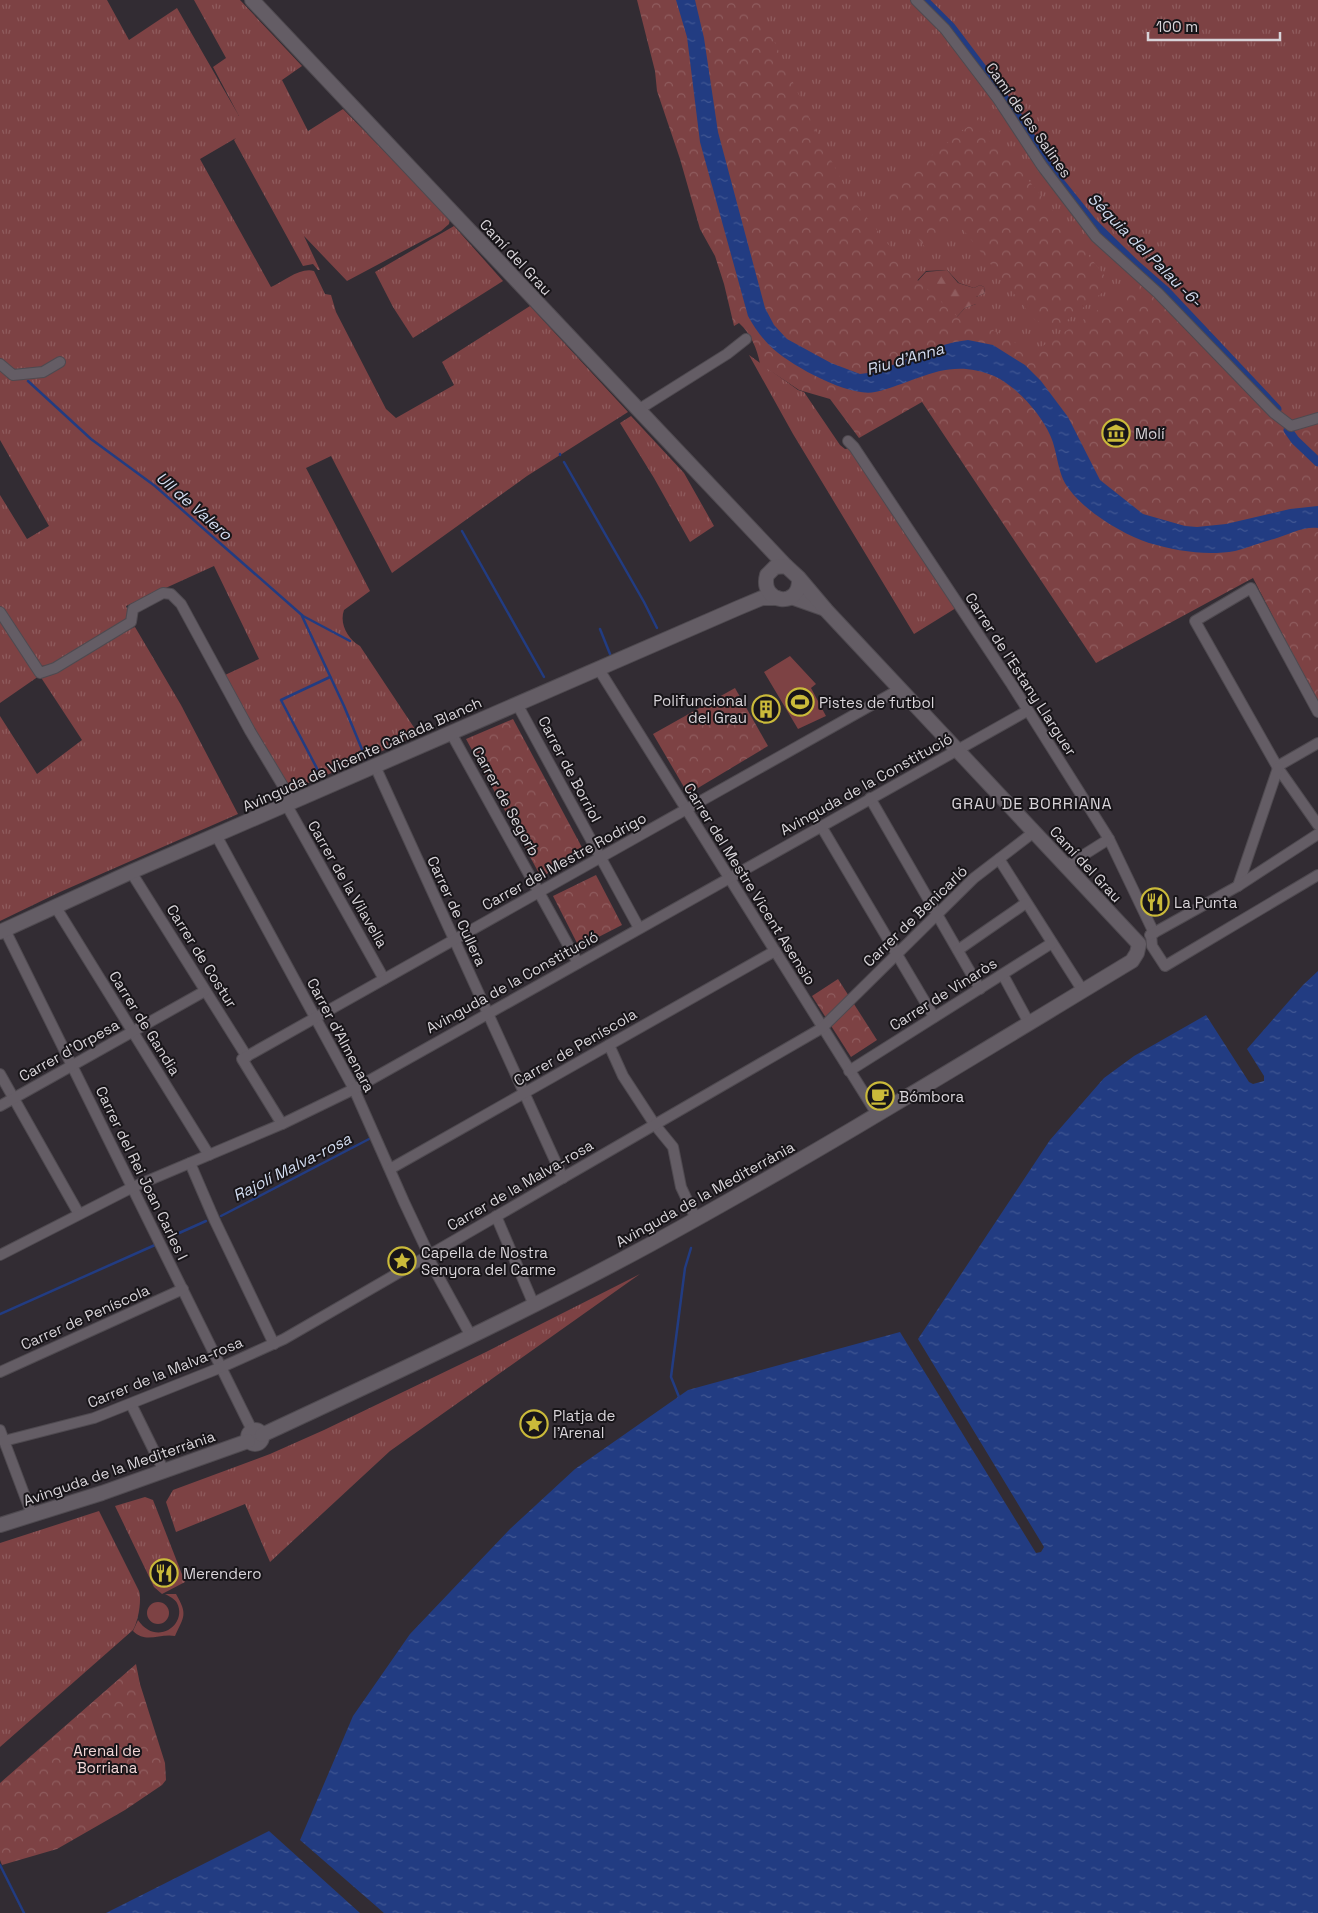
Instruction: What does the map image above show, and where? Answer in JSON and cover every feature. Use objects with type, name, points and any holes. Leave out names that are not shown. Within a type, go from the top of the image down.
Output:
[{"type":"street","name":"Camí del Grau","points":[[252,0],[786,566]]},
{"type":"street","name":"Camí de les Salines","points":[[916,0],[951,36],[998,100],[1042,166],[1096,237],[1158,293],[1274,413],[1291,426],[1318,418]]},
{"type":"street","points":[[638,410],[727,354],[746,339]]},
{"type":"street","points":[[0,364],[13,375],[43,372],[60,362]]},
{"type":"street","name":"Carrer de l'Estany Llarguer","points":[[848,441],[1027,710],[1109,839],[1152,933],[1152,946],[1164,966],[1318,875]]},
{"type":"street","name":"Camí del Grau","points":[[756,536],[765,558],[766,578]]},
{"type":"street","points":[[786,566],[799,578],[800,586],[797,592],[784,600],[770,594],[766,588],[766,578],[775,567],[786,566]]},
{"type":"street","name":"Avinguda de Vicente Cañada Blanch","points":[[738,608],[755,592],[766,578]]},
{"type":"street","name":"Camí del Grau","points":[[799,578],[826,610],[1139,944]]},
{"type":"street","points":[[1318,712],[1251,588],[1195,621],[1278,767],[1318,825]]},
{"type":"street","name":"Carrer de la Vilavella","points":[[0,612],[40,673],[55,668],[132,622],[133,609],[163,593],[171,594],[181,604],[384,979]]},
{"type":"street","name":"Camí del Grau","points":[[791,597],[826,610]]},
{"type":"street","name":"Avinguda de Vicente Cañada Blanch","points":[[2,931],[216,834],[598,668],[762,598],[776,598]]},
{"type":"street","name":"Carrer del Mestre Vicent Asensio","points":[[598,668],[877,1114]]},
{"type":"street","name":"Carrer del Mestre Rodrigo","points":[[244,1058],[900,689]]},
{"type":"street","name":"Carrer de Borriol","points":[[517,704],[639,928]]},
{"type":"street","name":"Avinguda de la Constitució","points":[[0,1255],[133,1187],[282,1124],[354,1088],[1027,710]]},
{"type":"street","name":"Carrer de Segorb","points":[[450,733],[578,963]]},
{"type":"street","points":[[1238,886],[1278,767],[1318,743]]},
{"type":"street","name":"Carrer de Cullera","points":[[374,766],[563,1178]]},
{"type":"street","points":[[870,798],[980,989]]},
{"type":"street","points":[[821,826],[934,1018]]},
{"type":"street","name":"Carrer de Benicarló","points":[[822,1028],[974,878],[1034,832]]},
{"type":"street","name":"Carrer d'Almenara","points":[[216,834],[354,1088],[428,1256],[471,1336]]},
{"type":"street","points":[[1139,944],[1152,933],[1238,886],[1318,834]]},
{"type":"street","points":[[1066,866],[1109,839]]},
{"type":"street","points":[[999,859],[1083,991]]},
{"type":"street","name":"Carrer de Costur","points":[[131,872],[206,991],[282,1124]]},
{"type":"street","points":[[958,950],[1026,903]]},
{"type":"street","name":"Carrer de Gandia","points":[[55,906],[209,1155]]},
{"type":"street","name":"Carrer del Rei Joan Carles I","points":[[2,931],[133,1187],[254,1435]]},
{"type":"street","name":"Carrer de Vinaròs","points":[[849,1070],[1052,944]]},
{"type":"street","name":"Avinguda de la Mediterrània","points":[[0,1526],[164,1471],[254,1435],[471,1336],[534,1305],[696,1219],[877,1114],[1132,961],[1137,953],[1139,944]]},
{"type":"street","name":"Carrer de Peníscola","points":[[390,1169],[775,951]]},
{"type":"street","points":[[1003,975],[1029,1023]]},
{"type":"street","name":"Carrer d'Orpesa","points":[[0,1106],[206,991]]},
{"type":"street","name":"Carrer de la Malva-rosa","points":[[4,1441],[94,1418],[222,1367],[274,1344],[822,1028]]},
{"type":"street","points":[[609,1045],[623,1076],[655,1125],[673,1147],[681,1187],[696,1219]]},
{"type":"street","points":[[0,1074],[79,1214]]},
{"type":"street","points":[[190,1163],[215,1221],[274,1344]]},
{"type":"street","points":[[496,1216],[534,1305]]},
{"type":"street","name":"Carrer de Peníscola","points":[[0,1372],[183,1289]]},
{"type":"street","points":[[131,1404],[164,1471]]},
{"type":"street","points":[[0,1430],[32,1516]]},
{"type":"green space","points":[[0,0],[107,0],[129,40],[177,8],[239,116],[213,67],[226,58],[194,0],[240,0],[302,66],[282,80],[308,131],[343,109],[450,219],[449,224],[441,231],[347,281],[304,236],[320,270],[313,264],[303,266],[234,140],[236,138],[200,159],[271,287],[297,273],[309,270],[314,271],[325,294],[331,295],[336,312],[386,409],[396,418],[454,385],[442,362],[530,306],[628,412],[527,476],[392,573],[331,456],[306,468],[370,591],[344,610],[343,621],[346,631],[360,646],[419,735],[292,790],[266,751],[225,675],[259,659],[214,566],[126,606],[129,614],[123,624],[93,639],[54,665],[40,666],[0,607],[0,495],[27,539],[49,526],[0,440],[0,367],[11,376],[42,370],[10,371],[0,363]],"holes":[[[61,357],[65,362],[58,367],[43,370]]]},
{"type":"green space","points":[[637,0],[760,0],[762,15],[809,117],[849,195],[915,278],[960,319],[997,332],[1032,353],[1141,282],[1189,328],[1284,429],[1301,430],[1318,423],[1318,703],[1253,578],[1096,663],[922,402],[859,438],[830,399],[799,390],[760,364],[755,347],[747,332],[739,323],[734,326],[715,256],[700,229],[680,159],[657,91],[655,71]]},
{"type":"green space","points":[[734,0],[1318,0],[1318,492],[1076,382],[954,320],[965,308],[976,304],[976,297],[985,293],[984,287],[980,285],[974,288],[959,283],[947,270],[926,271],[904,295]]},
{"type":"green space","points":[[979,118],[1112,285],[1057,328],[1035,320],[957,222],[925,247],[883,194]]},
{"type":"green space","points":[[454,226],[503,281],[413,338],[393,307],[375,272]]},
{"type":"green space","points":[[947,270],[958,283],[974,288],[980,285],[984,287],[985,293],[976,297],[976,304],[965,308],[953,321],[905,295],[926,272]]},
{"type":"green space","points":[[749,355],[798,390],[804,392],[840,445],[845,449],[851,448],[956,608],[914,634],[793,434]]},
{"type":"green space","points":[[631,416],[684,473],[714,526],[690,542],[620,423]]},
{"type":"green space","points":[[0,619],[39,676],[0,703]]},
{"type":"green space","points":[[135,627],[181,705],[238,814],[60,892],[0,921],[0,716],[37,774],[82,740],[40,676],[54,674],[112,636]]},
{"type":"green space","name":"Pistes de futbol","points":[[790,656],[816,684],[811,688],[826,716],[798,729],[764,672]]},
{"type":"green space","points":[[735,688],[768,746],[688,794],[653,734]]},
{"type":"green space","points":[[513,719],[585,853],[541,877],[466,739]]},
{"type":"green space","points":[[596,875],[622,925],[579,947],[553,896]]},
{"type":"green space","points":[[838,979],[877,1040],[851,1057],[812,996]]},
{"type":"green space","points":[[640,1274],[390,1451],[270,1562],[245,1504],[176,1532],[166,1502],[173,1490],[270,1454],[324,1430],[486,1352]]},
{"type":"green space","points":[[145,1497],[153,1500],[185,1582],[162,1594],[154,1587],[115,1506]]},
{"type":"green space","points":[[99,1511],[139,1591],[140,1605],[135,1626],[133,1630],[0,1747],[0,1543]]},
{"type":"green space","points":[[165,1594],[176,1594],[183,1611],[175,1636],[148,1638],[138,1635],[133,1631],[138,1620],[145,1628],[153,1632],[161,1632],[168,1630],[178,1619],[177,1603]]},
{"type":"green space","points":[[154,1602],[162,1602],[169,1609],[169,1617],[162,1624],[154,1624],[147,1617],[147,1609]]},
{"type":"green space","name":"Arenal de Borriana","points":[[136,1664],[140,1684],[165,1763],[166,1780],[162,1785],[125,1810],[57,1849],[2,1865],[0,1860],[0,1783]]},
{"type":"water","points":[[676,0],[695,0],[704,38],[718,132],[765,308],[774,325],[787,339],[831,363],[860,374],[875,372],[940,346],[955,342],[968,340],[993,345],[1025,365],[1041,381],[1068,417],[1100,480],[1143,514],[1185,526],[1197,527],[1226,524],[1290,509],[1318,506],[1318,528],[1301,530],[1240,550],[1213,553],[1192,552],[1149,543],[1116,528],[1076,498],[1062,477],[1053,442],[1041,418],[1011,386],[994,376],[962,369],[947,370],[891,388],[875,392],[864,392],[850,390],[820,378],[790,362],[770,346],[748,316],[700,142],[687,37]]},
{"type":"water","points":[[1318,971],[1318,1913],[384,1913],[300,1840],[353,1716],[410,1634],[510,1529],[575,1469],[688,1390],[900,1332],[1036,1553],[1041,1552],[1044,1547],[918,1339],[1050,1140],[1104,1078],[1134,1056],[1206,1015],[1249,1082],[1253,1084],[1264,1081],[1264,1076],[1247,1049],[1303,985]]},
{"type":"water","points":[[269,1831],[360,1913],[106,1913]]},
{"type":"waterway","name":"Séquia del Palau -6-","points":[[924,0],[951,27],[1016,114],[1056,177],[1093,223],[1167,292],[1277,409]]},
{"type":"waterway","name":"Ull de Valero","points":[[28,381],[91,439],[155,486],[303,616],[350,641]]},
{"type":"waterway","name":"Séquia del Palau -6-","points":[[1288,430],[1295,440],[1318,462]]},
{"type":"waterway","points":[[564,462],[657,628]]},
{"type":"waterway","points":[[462,531],[544,677]]},
{"type":"waterway","points":[[302,616],[344,706],[366,759]]},
{"type":"waterway","points":[[600,629],[610,654]]},
{"type":"waterway","points":[[322,778],[281,700],[330,677]]},
{"type":"waterway","name":"Rajolí Malva-rosa","points":[[221,1216],[371,1138]]},
{"type":"waterway","name":"Rajolí Malva-rosa","points":[[168,1238],[206,1221]]},
{"type":"waterway","name":"Rajolí Malva-rosa","points":[[0,1314],[155,1245]]},
{"type":"waterway","points":[[679,1397],[671,1377],[685,1268],[691,1248]]},
{"type":"waterway","points":[[0,1865],[24,1913]]},
{"type":"place","name":"Molí","points":[[1116,433]]},
{"type":"place","name":"Pistes de futbol","points":[[800,702]]},
{"type":"place","name":"Polifuncional del Grau","points":[[766,709]]},
{"type":"place","name":"La Punta","points":[[1155,902]]},
{"type":"place","name":"Bómbora","points":[[880,1096]]},
{"type":"place","name":"Capella de Nostra Senyora del Carme","points":[[402,1261]]},
{"type":"place","name":"Platja de l'Arenal","points":[[534,1424]]},
{"type":"place","name":"Merendero","points":[[164,1573]]},
{"type":"district","name":"GRAU DE BORRIANA","points":[[1032,803]]},
{"type":"water label","name":"Riu d'Anna","points":[[905,359]]}]
